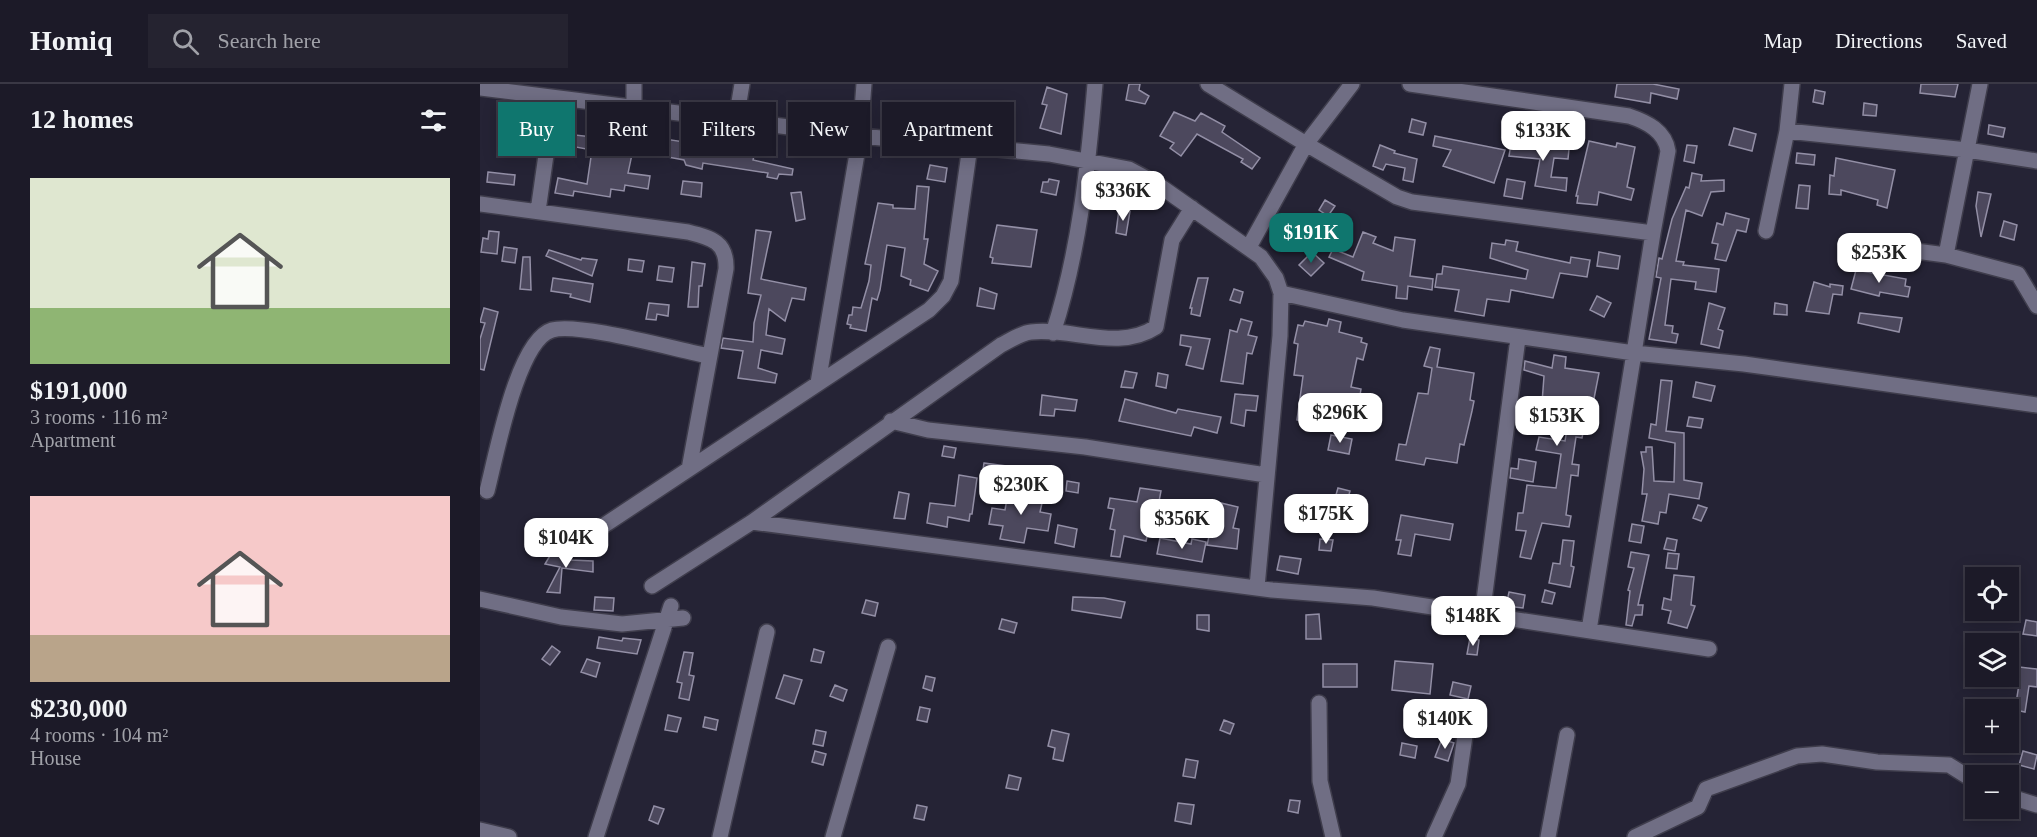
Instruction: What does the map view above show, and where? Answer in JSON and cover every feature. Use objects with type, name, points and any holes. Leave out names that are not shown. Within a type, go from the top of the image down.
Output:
[{"type":"street","points":[[634,84],[634,102]]},
{"type":"street","points":[[739,102],[742,84]]},
{"type":"street","points":[[863,102],[864,84]]},
{"type":"street","points":[[1053,333],[1066,289],[1089,161],[1095,84]]},
{"type":"street","points":[[1208,84],[1381,189],[1412,202],[1653,233]]},
{"type":"street","points":[[1249,247],[1306,144],[1352,84]]},
{"type":"street","points":[[1410,84],[1495,89],[1629,116],[1650,124],[1666,141],[1668,151],[1590,630]]},
{"type":"street","points":[[1766,231],[1787,131],[1792,84]]},
{"type":"street","points":[[1946,255],[1980,84]]},
{"type":"street","points":[[480,88],[587,103]]},
{"type":"street","points":[[538,211],[554,99]]},
{"type":"street","points":[[1787,131],[1967,150],[2037,161]]},
{"type":"street","points":[[1014,150],[1049,154],[1129,169],[1157,184],[1249,247],[1271,268],[1281,293],[1280,336],[1257,587]]},
{"type":"street","points":[[818,383],[857,156]]},
{"type":"street","points":[[591,534],[929,310],[943,296],[951,281],[969,156]]},
{"type":"street","points":[[480,204],[688,232],[713,238],[719,243],[726,259],[726,269],[689,469]]},
{"type":"street","points":[[971,557],[754,517],[656,590],[752,522],[891,421],[1001,345],[1029,332],[1120,338],[1144,334],[1156,327],[1172,240],[1192,208]]},
{"type":"street","points":[[1862,244],[1946,255],[2018,274],[2037,306]]},
{"type":"street","points":[[1281,293],[1403,321],[1634,353],[1744,364],[2037,405]]},
{"type":"street","points":[[487,491],[528,350],[544,333],[574,328],[709,357]]},
{"type":"street","points":[[1482,616],[1518,338]]},
{"type":"street","points":[[891,421],[928,430],[955,431],[1085,447],[1266,475]]},
{"type":"street","points":[[752,522],[1257,587],[1373,598],[1709,649]]},
{"type":"street","points":[[480,600],[561,617],[622,624],[683,618]]},
{"type":"street","points":[[596,837],[671,606]]},
{"type":"street","points":[[720,837],[767,632]]},
{"type":"street","points":[[833,837],[888,647]]},
{"type":"street","points":[[1319,703],[1320,781],[1333,837]]},
{"type":"street","points":[[1434,837],[1458,784],[1467,722]]},
{"type":"street","points":[[1548,837],[1567,735]]},
{"type":"street","points":[[1635,837],[1698,807],[1706,789],[1797,756],[1822,754],[1877,762],[1949,765],[1965,775]]},
{"type":"street","points":[[2019,799],[2037,805]]},
{"type":"street","points":[[480,830],[509,837]]},
{"type":"building","points":[[1129,84],[1140,84],[1139,90],[1149,96],[1145,104],[1126,100]]},
{"type":"building","points":[[1617,84],[1653,84],[1679,89],[1677,99],[1651,93],[1650,103],[1615,97]]},
{"type":"building","points":[[1921,84],[1958,84],[1955,97],[1920,93]]},
{"type":"building","points":[[1047,87],[1067,94],[1061,134],[1040,128],[1047,105],[1042,104]]},
{"type":"building","points":[[1815,90],[1825,92],[1823,104],[1813,102]]},
{"type":"building","points":[[1864,103],[1877,105],[1876,116],[1863,115]]},
{"type":"building","points":[[1174,112],[1195,121],[1201,113],[1225,126],[1222,132],[1260,158],[1252,169],[1241,162],[1243,159],[1197,134],[1181,156],[1170,148],[1174,143],[1160,136]]},
{"type":"building","points":[[1412,119],[1426,123],[1423,135],[1409,132]]},
{"type":"building","points":[[1989,125],[2005,128],[2003,137],[1988,134]]},
{"type":"building","points":[[1734,128],[1756,134],[1752,151],[1729,145]]},
{"type":"building","points":[[575,135],[587,136],[587,149],[575,147]]},
{"type":"building","points":[[1435,136],[1505,150],[1494,183],[1443,166],[1451,150],[1433,146]]},
{"type":"building","points":[[669,140],[681,142],[681,156],[754,156],[753,160],[793,169],[792,175],[779,174],[777,179],[767,177],[768,173],[703,163],[702,169],[686,165],[684,160],[662,156],[669,156]]},
{"type":"building","points":[[1515,141],[1569,149],[1568,159],[1554,158],[1551,177],[1567,178],[1566,191],[1535,186],[1540,159],[1509,156],[1511,144],[1514,145]]},
{"type":"building","points":[[1589,141],[1616,147],[1617,143],[1635,147],[1627,187],[1634,189],[1631,200],[1599,192],[1597,205],[1577,203],[1578,196],[1576,196]]},
{"type":"building","points":[[1380,145],[1395,151],[1394,153],[1417,159],[1413,182],[1403,180],[1405,168],[1386,164],[1383,170],[1373,166]]},
{"type":"building","points":[[1687,145],[1697,146],[1694,163],[1684,161]]},
{"type":"building","points":[[1797,153],[1815,155],[1814,165],[1796,163]]},
{"type":"building","points":[[591,156],[632,156],[628,173],[650,176],[648,189],[625,185],[624,191],[611,189],[610,197],[574,191],[573,196],[555,193],[558,178],[587,184]]},
{"type":"building","points":[[1836,158],[1895,170],[1887,208],[1877,205],[1878,200],[1841,190],[1841,195],[1829,194],[1830,175],[1834,176]]},
{"type":"building","points":[[930,165],[947,168],[945,182],[927,179]]},
{"type":"building","points":[[488,172],[515,175],[514,185],[487,182]]},
{"type":"building","points":[[1692,173],[1702,175],[1701,181],[1724,180],[1724,191],[1711,192],[1702,216],[1686,210],[1676,261],[1684,262],[1683,265],[1719,269],[1716,292],[1695,289],[1696,282],[1671,279],[1665,325],[1673,326],[1672,333],[1678,334],[1676,343],[1649,339],[1661,278],[1656,277],[1659,258],[1662,259],[1672,219],[1686,187],[1689,188]]},
{"type":"building","points":[[1049,179],[1059,181],[1056,195],[1041,192],[1043,182],[1048,182]]},
{"type":"building","points":[[1507,179],[1525,182],[1522,199],[1504,196]]},
{"type":"building","points":[[683,181],[702,183],[701,197],[681,194]]},
{"type":"building","points":[[1799,185],[1810,186],[1808,209],[1796,208]]},
{"type":"building","points":[[917,186],[929,187],[924,239],[928,239],[924,264],[938,271],[928,291],[910,285],[911,280],[901,276],[905,248],[887,245],[880,290],[877,300],[872,298],[866,331],[850,328],[851,325],[847,324],[849,315],[852,315],[853,307],[861,308],[869,281],[871,265],[865,264],[878,203],[893,205],[893,208],[915,209]]},
{"type":"building","points":[[801,192],[805,219],[796,221],[791,193]]},
{"type":"building","points":[[1978,192],[1991,194],[1981,237],[1976,206]]},
{"type":"building","points":[[1325,200],[1335,206],[1328,216],[1319,210]]},
{"type":"building","points":[[1119,209],[1130,211],[1126,235],[1116,233]]},
{"type":"building","points":[[1726,213],[1749,219],[1746,232],[1737,230],[1726,261],[1715,259],[1718,244],[1712,243],[1717,223],[1723,225]]},
{"type":"building","points":[[2004,221],[2017,225],[2014,240],[2000,236]]},
{"type":"building","points":[[997,225],[1037,230],[1031,267],[992,263],[993,258],[990,257]]},
{"type":"building","points":[[756,230],[771,232],[761,279],[806,288],[804,300],[792,298],[785,321],[769,309],[766,335],[785,339],[782,354],[761,350],[758,368],[777,374],[775,383],[738,378],[743,351],[721,348],[723,338],[753,342],[754,323],[761,295],[748,293]]},
{"type":"building","points":[[489,231],[499,232],[497,254],[481,252],[483,238],[488,239]]},
{"type":"building","points":[[1363,232],[1376,237],[1373,243],[1393,251],[1395,237],[1415,240],[1410,276],[1433,279],[1432,290],[1408,286],[1407,299],[1396,298],[1397,286],[1362,280],[1364,272],[1329,257],[1333,249],[1353,257]]},
{"type":"building","points":[[1506,240],[1518,242],[1516,251],[1570,263],[1571,257],[1590,260],[1587,277],[1560,273],[1553,298],[1511,290],[1509,302],[1487,299],[1484,316],[1455,311],[1459,290],[1435,287],[1437,274],[1442,274],[1443,266],[1526,279],[1528,270],[1490,258],[1492,243],[1505,245]]},
{"type":"building","points":[[504,247],[517,249],[515,263],[502,261]]},
{"type":"building","points":[[549,250],[581,260],[582,258],[597,260],[592,276],[546,256]]},
{"type":"building","points":[[1312,252],[1324,263],[1311,276],[1299,265]]},
{"type":"building","points":[[1599,252],[1620,256],[1618,269],[1597,266]]},
{"type":"building","points":[[523,257],[530,257],[531,290],[520,289]]},
{"type":"building","points":[[629,259],[644,261],[642,272],[628,270]]},
{"type":"building","points":[[692,262],[705,264],[702,286],[699,286],[698,307],[688,307]]},
{"type":"building","points":[[659,266],[674,268],[672,282],[657,280]]},
{"type":"building","points":[[1856,270],[1906,279],[1905,286],[1910,287],[1908,297],[1880,292],[1879,296],[1851,289]]},
{"type":"building","points":[[553,278],[593,284],[590,302],[570,297],[571,294],[551,291]]},
{"type":"building","points":[[1198,278],[1208,278],[1200,316],[1191,314],[1192,308],[1190,308]]},
{"type":"building","points":[[1814,282],[1830,287],[1830,284],[1843,286],[1842,295],[1833,294],[1829,314],[1806,311]]},
{"type":"building","points":[[980,288],[997,294],[994,309],[977,306]]},
{"type":"building","points":[[1234,289],[1243,292],[1240,303],[1230,300]]},
{"type":"building","points":[[1597,296],[1611,303],[1604,317],[1590,310]]},
{"type":"building","points":[[649,303],[669,305],[668,316],[657,314],[656,320],[646,319]]},
{"type":"building","points":[[1709,303],[1725,308],[1718,329],[1723,331],[1719,348],[1701,344]]},
{"type":"building","points":[[1775,303],[1787,305],[1787,315],[1774,314]]},
{"type":"building","points":[[484,308],[498,312],[484,370],[480,369],[480,339],[485,323],[480,322]]},
{"type":"building","points":[[1860,313],[1902,318],[1899,332],[1858,323]]},
{"type":"building","points":[[1241,319],[1252,322],[1248,335],[1257,337],[1252,354],[1247,353],[1243,384],[1221,381],[1230,330],[1237,332]]},
{"type":"building","points":[[1329,319],[1341,322],[1339,332],[1362,338],[1361,342],[1367,344],[1363,360],[1357,358],[1351,387],[1361,389],[1358,407],[1322,401],[1317,424],[1297,420],[1303,376],[1294,375],[1298,344],[1294,343],[1298,325],[1303,326],[1305,321],[1327,326]]},
{"type":"building","points":[[1181,335],[1210,339],[1203,369],[1186,365],[1191,347],[1180,345]]},
{"type":"building","points":[[1430,347],[1440,349],[1437,367],[1474,373],[1470,400],[1474,401],[1464,445],[1460,444],[1457,463],[1426,458],[1424,465],[1396,460],[1399,444],[1406,445],[1418,393],[1428,394],[1432,368],[1424,366]]},
{"type":"building","points":[[1554,355],[1566,357],[1565,368],[1599,373],[1589,424],[1585,423],[1582,438],[1576,437],[1572,464],[1579,465],[1578,476],[1571,475],[1566,515],[1571,516],[1569,527],[1542,523],[1531,559],[1520,557],[1526,531],[1516,530],[1518,513],[1523,513],[1527,485],[1556,488],[1561,454],[1536,450],[1539,437],[1565,441],[1570,412],[1568,405],[1542,403],[1544,376],[1524,370],[1525,361],[1552,368]]},
{"type":"building","points":[[1125,371],[1137,373],[1133,388],[1121,387]]},
{"type":"building","points":[[1158,373],[1168,375],[1166,388],[1156,386]]},
{"type":"building","points":[[1661,380],[1672,381],[1666,431],[1684,433],[1684,480],[1702,483],[1699,499],[1669,494],[1666,513],[1660,512],[1658,524],[1642,521],[1647,494],[1642,494],[1644,469],[1641,452],[1646,452],[1646,447],[1652,447],[1654,481],[1674,482],[1675,443],[1649,438],[1651,424],[1656,425]]},
{"type":"building","points":[[1696,382],[1715,386],[1711,401],[1693,397]]},
{"type":"building","points":[[1235,394],[1258,396],[1256,411],[1246,410],[1244,426],[1231,423]]},
{"type":"building","points":[[1042,395],[1077,400],[1075,411],[1055,409],[1054,416],[1040,415]]},
{"type":"building","points":[[1125,399],[1176,413],[1178,409],[1221,417],[1217,433],[1194,427],[1191,436],[1119,421]]},
{"type":"building","points":[[1532,410],[1545,412],[1542,427],[1529,425]]},
{"type":"building","points":[[1689,417],[1703,419],[1701,428],[1687,426]]},
{"type":"building","points":[[1331,435],[1352,439],[1349,454],[1328,450]]},
{"type":"building","points":[[944,446],[956,448],[954,458],[942,456]]},
{"type":"building","points":[[1519,459],[1536,462],[1533,482],[1510,478],[1511,468],[1518,469]]},
{"type":"building","points":[[984,463],[1006,466],[1002,487],[981,484]]},
{"type":"building","points":[[959,475],[977,478],[969,521],[948,517],[947,527],[927,523],[930,503],[955,506]]},
{"type":"building","points":[[1067,481],[1079,483],[1078,493],[1066,491]]},
{"type":"building","points":[[1035,487],[1045,490],[1040,512],[1051,514],[1048,531],[1027,528],[1024,543],[1000,539],[1003,526],[989,524],[992,508],[1005,510],[1008,493],[1033,495]]},
{"type":"building","points":[[1140,488],[1161,491],[1157,512],[1153,511],[1146,541],[1124,536],[1120,557],[1111,556],[1115,530],[1110,529],[1114,509],[1108,508],[1110,498],[1137,502]]},
{"type":"building","points":[[1338,488],[1350,491],[1345,509],[1333,505]]},
{"type":"building","points":[[899,492],[909,494],[905,519],[894,518]]},
{"type":"building","points":[[1217,502],[1238,507],[1233,528],[1239,529],[1237,549],[1207,545]]},
{"type":"building","points":[[1698,505],[1707,508],[1701,521],[1693,518]]},
{"type":"building","points":[[1401,515],[1453,524],[1450,540],[1415,534],[1411,556],[1398,554],[1401,540],[1396,540]]},
{"type":"building","points":[[1632,524],[1644,526],[1641,543],[1629,541]]},
{"type":"building","points":[[1058,525],[1077,529],[1074,547],[1055,543]]},
{"type":"building","points":[[1160,538],[1191,544],[1192,539],[1206,542],[1202,562],[1157,554]]},
{"type":"building","points":[[1667,538],[1677,540],[1675,551],[1664,549]]},
{"type":"building","points":[[1320,539],[1333,540],[1331,551],[1319,550]]},
{"type":"building","points":[[1563,540],[1574,541],[1571,566],[1574,567],[1570,587],[1549,583],[1553,563],[1560,564]]},
{"type":"building","points":[[1631,552],[1649,555],[1638,605],[1643,605],[1642,615],[1635,615],[1632,626],[1626,625],[1630,591],[1628,590],[1634,568],[1628,567]]},
{"type":"building","points":[[1668,553],[1679,554],[1677,569],[1666,568]]},
{"type":"building","points":[[551,554],[570,560],[593,561],[593,572],[562,568],[560,593],[547,592],[560,567],[545,564]]},
{"type":"building","points":[[1280,556],[1301,559],[1298,574],[1277,570]]},
{"type":"building","points":[[1674,575],[1694,577],[1691,605],[1695,606],[1687,628],[1668,623],[1671,611],[1662,609],[1664,598],[1671,600]]},
{"type":"building","points":[[1545,590],[1555,593],[1552,604],[1542,602]]},
{"type":"building","points":[[1509,592],[1525,595],[1523,608],[1506,606]]},
{"type":"building","points":[[595,597],[614,598],[613,611],[594,610]]},
{"type":"building","points":[[1073,597],[1104,598],[1125,602],[1121,618],[1072,610]]},
{"type":"building","points":[[866,600],[878,603],[875,616],[862,613]]},
{"type":"building","points":[[1319,614],[1321,639],[1306,639],[1306,615]]},
{"type":"building","points":[[1197,615],[1209,615],[1209,631],[1197,629]]},
{"type":"building","points":[[1002,619],[1017,623],[1014,633],[999,629]]},
{"type":"building","points":[[2026,620],[2037,622],[2037,636],[2023,634]]},
{"type":"building","points":[[599,637],[622,641],[623,638],[641,640],[637,654],[597,648]]},
{"type":"building","points":[[1470,638],[1479,640],[1477,655],[1467,654]]},
{"type":"building","points":[[552,646],[560,652],[550,665],[542,659]]},
{"type":"building","points":[[814,649],[824,652],[821,663],[811,661]]},
{"type":"building","points":[[684,652],[693,653],[689,675],[694,676],[689,700],[679,698],[682,683],[677,682]]},
{"type":"building","points":[[587,659],[600,663],[596,677],[581,672]]},
{"type":"building","points":[[1395,661],[1433,664],[1430,694],[1392,690]]},
{"type":"building","points":[[1323,664],[1357,664],[1357,687],[1323,687]]},
{"type":"building","points":[[2019,667],[2037,669],[2037,687],[2029,686],[2025,712],[2019,711],[2019,699],[2017,699]]},
{"type":"building","points":[[784,675],[802,680],[794,704],[776,698]]},
{"type":"building","points":[[926,676],[935,678],[932,691],[923,688]]},
{"type":"building","points":[[1453,682],[1471,686],[1468,699],[1450,695]]},
{"type":"building","points":[[835,685],[847,690],[843,701],[830,696]]},
{"type":"building","points":[[920,707],[930,709],[927,722],[917,720]]},
{"type":"building","points":[[668,715],[681,718],[677,732],[665,730]]},
{"type":"building","points":[[705,717],[718,720],[716,730],[703,727]]},
{"type":"building","points":[[1224,720],[1234,724],[1230,734],[1220,730]]},
{"type":"building","points":[[816,730],[826,732],[823,746],[813,744]]},
{"type":"building","points":[[1052,730],[1069,734],[1063,761],[1053,759],[1055,748],[1048,746]]},
{"type":"building","points":[[1442,739],[1454,743],[1448,761],[1435,757]]},
{"type":"building","points":[[1402,743],[1417,746],[1415,758],[1400,755]]},
{"type":"building","points":[[815,751],[826,754],[823,765],[812,762]]},
{"type":"building","points":[[2023,751],[2037,755],[2034,769],[2019,765]]},
{"type":"building","points":[[1186,759],[1198,761],[1195,778],[1183,776]]},
{"type":"building","points":[[1009,775],[1021,778],[1018,790],[1006,788]]},
{"type":"building","points":[[1290,800],[1300,801],[1298,813],[1288,811]]},
{"type":"building","points":[[1178,803],[1194,805],[1191,824],[1175,821]]},
{"type":"building","points":[[917,805],[927,807],[924,820],[914,818]]},
{"type":"building","points":[[654,806],[664,809],[658,824],[649,820]]}]
